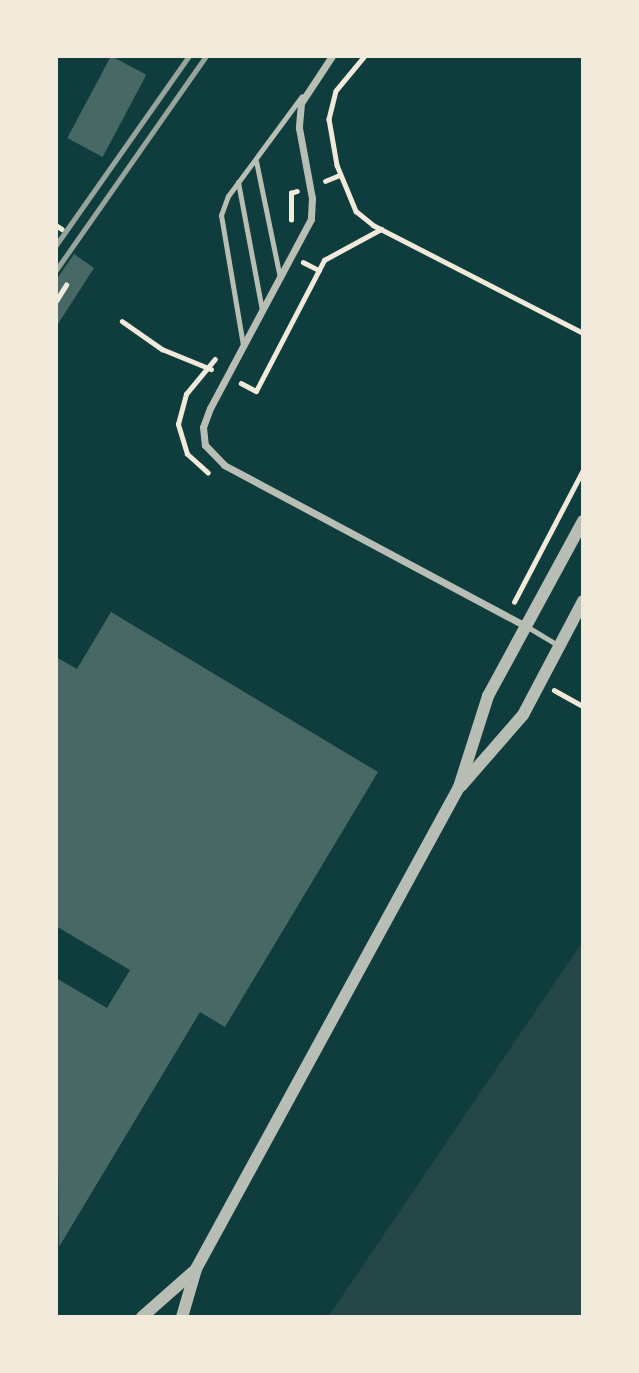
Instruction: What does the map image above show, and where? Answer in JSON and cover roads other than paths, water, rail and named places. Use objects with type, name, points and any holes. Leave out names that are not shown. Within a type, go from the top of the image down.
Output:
[{"type":"street","points":[[332,56],[304,93],[299,128],[310,186],[311,219],[202,426],[212,456],[526,626]]},
{"type":"street","points":[[182,1317],[196,1269],[459,788],[485,704],[583,521]]},
{"type":"street","points":[[459,788],[503,742],[541,682],[583,601]]},
{"type":"street","points":[[142,1317],[196,1269]]},
{"type":"lane","points":[[243,346],[221,215],[238,182],[304,93]]},
{"type":"lane","points":[[256,161],[280,278]]},
{"type":"lane","points":[[238,182],[262,310]]},
{"type":"lane","points":[[526,626],[559,646]]},
{"type":"railway","points":[[56,245],[189,56]]},
{"type":"railway","points":[[56,270],[206,56]]}]
